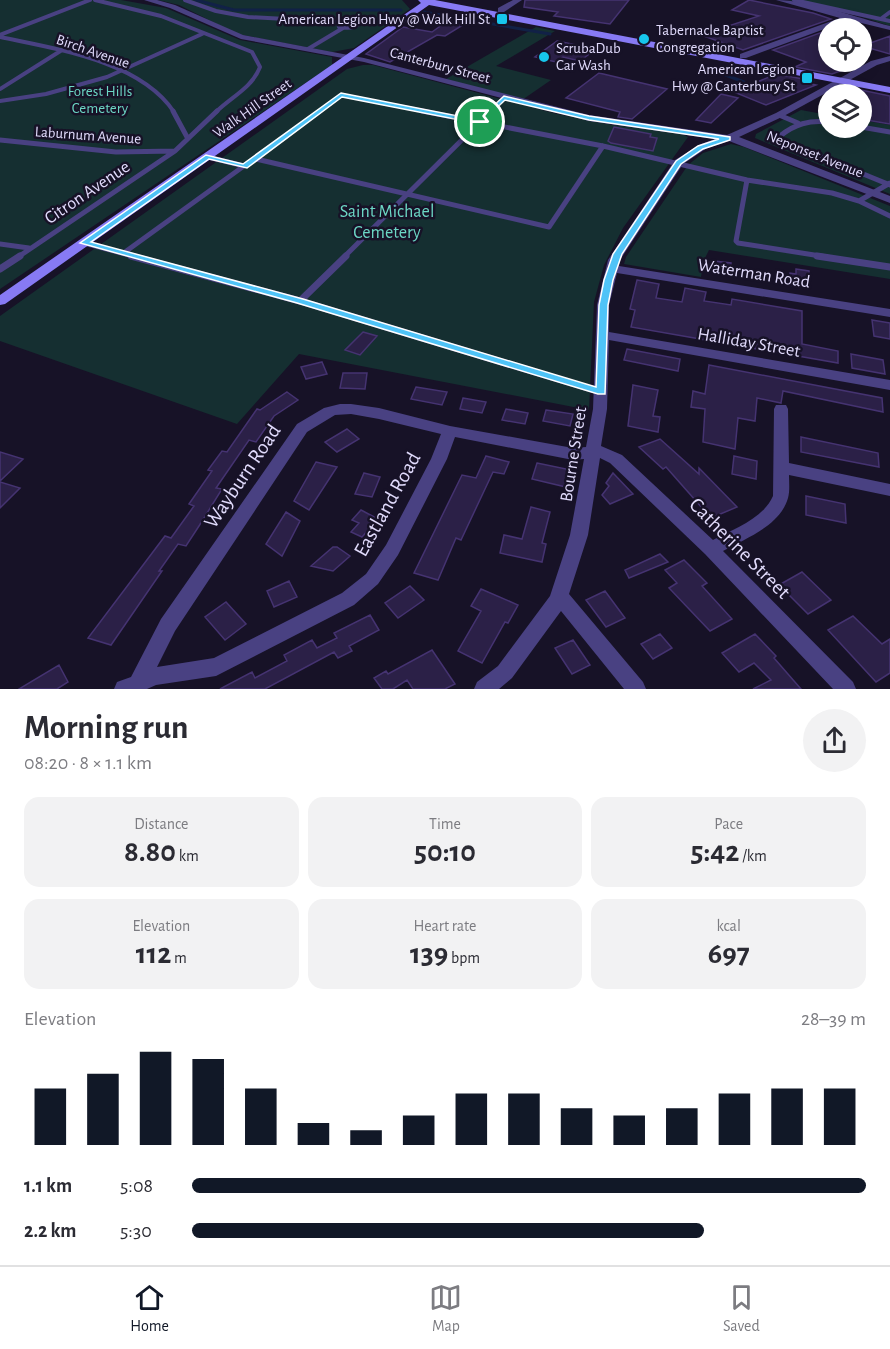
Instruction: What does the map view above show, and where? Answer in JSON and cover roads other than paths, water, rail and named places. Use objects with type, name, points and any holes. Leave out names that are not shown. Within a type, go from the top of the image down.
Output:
[{"type":"main road","points":[[415,0],[843,78],[890,84]]},
{"type":"main road","points":[[445,0],[743,56],[890,90]]},
{"type":"main road","name":"Walk Hill Street","points":[[0,300],[429,1]]},
{"type":"street","name":"Canterbury Street","points":[[148,0],[170,4],[224,32],[241,38],[351,57],[589,118],[728,138]]},
{"type":"street","points":[[501,10],[518,0]]},
{"type":"street","points":[[780,0],[890,28]]},
{"type":"street","points":[[743,56],[849,17]]},
{"type":"street","points":[[728,138],[779,116],[843,78],[890,58]]},
{"type":"street","name":"Bourne Street","points":[[484,689],[505,672],[544,621],[559,595],[579,535],[601,392],[604,297],[611,268],[625,241],[679,162],[701,147],[728,138]]},
{"type":"street","name":"Neponset Avenue","points":[[728,138],[744,141],[890,200]]},
{"type":"street","name":"Waterman Road","points":[[611,268],[890,313]]},
{"type":"street","name":"Halliday Street","points":[[602,335],[890,385]]},
{"type":"street","name":"Wayburn Road","points":[[131,685],[168,625],[302,428],[320,416],[339,409],[360,411],[450,431]]},
{"type":"street","points":[[711,549],[777,509],[781,496],[781,409]]},
{"type":"street","points":[[450,431],[573,454],[593,452]]},
{"type":"street","name":"Eastland Road","points":[[131,685],[155,676],[216,667],[348,599],[372,579],[392,550],[439,459],[450,431]]},
{"type":"street","name":"Catherine Street","points":[[593,452],[602,452],[616,459],[711,549],[846,689]]},
{"type":"street","points":[[781,467],[890,490]]},
{"type":"street","points":[[559,595],[636,689]]},
{"type":"lane","points":[[0,36],[92,0],[142,10],[202,34]]},
{"type":"lane","points":[[185,0],[232,15],[338,22],[353,20],[360,23],[355,27],[343,28],[308,49]]},
{"type":"lane","points":[[794,0],[890,21]]},
{"type":"lane","points":[[819,5],[828,0]]},
{"type":"lane","points":[[882,18],[890,12]]},
{"type":"lane","points":[[338,22],[337,25],[343,28]]},
{"type":"lane","points":[[0,101],[42,95],[123,72],[202,34]]},
{"type":"lane","name":"Citron Avenue","points":[[0,269],[175,151],[188,137],[248,86],[260,67],[252,52],[202,34]]},
{"type":"lane","name":"Birch Avenue","points":[[0,36],[62,51],[123,72],[144,84],[165,101],[177,116],[188,137]]},
{"type":"lane","points":[[0,89],[62,51]]},
{"type":"lane","points":[[125,252],[341,95],[603,146],[679,162],[747,180],[832,193],[859,201],[890,216]]},
{"type":"lane","points":[[300,301],[504,98]]},
{"type":"lane","points":[[779,116],[798,123]]},
{"type":"lane","points":[[818,122],[798,123],[780,136],[784,143],[890,184]]},
{"type":"lane","points":[[872,129],[890,132]]},
{"type":"lane","name":"Laburnum Avenue","points":[[0,140],[116,152],[175,151]]},
{"type":"lane","points":[[256,159],[549,227],[603,146]]},
{"type":"lane","points":[[208,157],[244,166]]},
{"type":"lane","points":[[747,180],[736,241],[738,243],[890,267]]},
{"type":"lane","points":[[859,201],[890,184]]},
{"type":"lane","points":[[84,243],[125,252],[300,301],[601,392]]},
{"type":"lane","points":[[0,244],[29,248]]},
{"type":"waterway","points":[[196,0],[234,10],[401,10]]},
{"type":"waterway","points":[[424,12],[550,34]]},
{"type":"waterway","points":[[715,71],[744,82]]},
{"type":"place","name":"American Legion Hwy @ Walk Hill St","points":[[502,19]]},
{"type":"place","name":"Tabernacle Baptist Congregation","points":[[644,39]]},
{"type":"place","name":"ScrubaDub Car Wash","points":[[544,57]]},
{"type":"place","name":"American Legion Hwy @ Canterbury St","points":[[807,78]]},
{"type":"park label","name":"Forest Hills Cemetery","points":[[100,100]]},
{"type":"park label","name":"Saint Michael Cemetery","points":[[387,221]]}]
